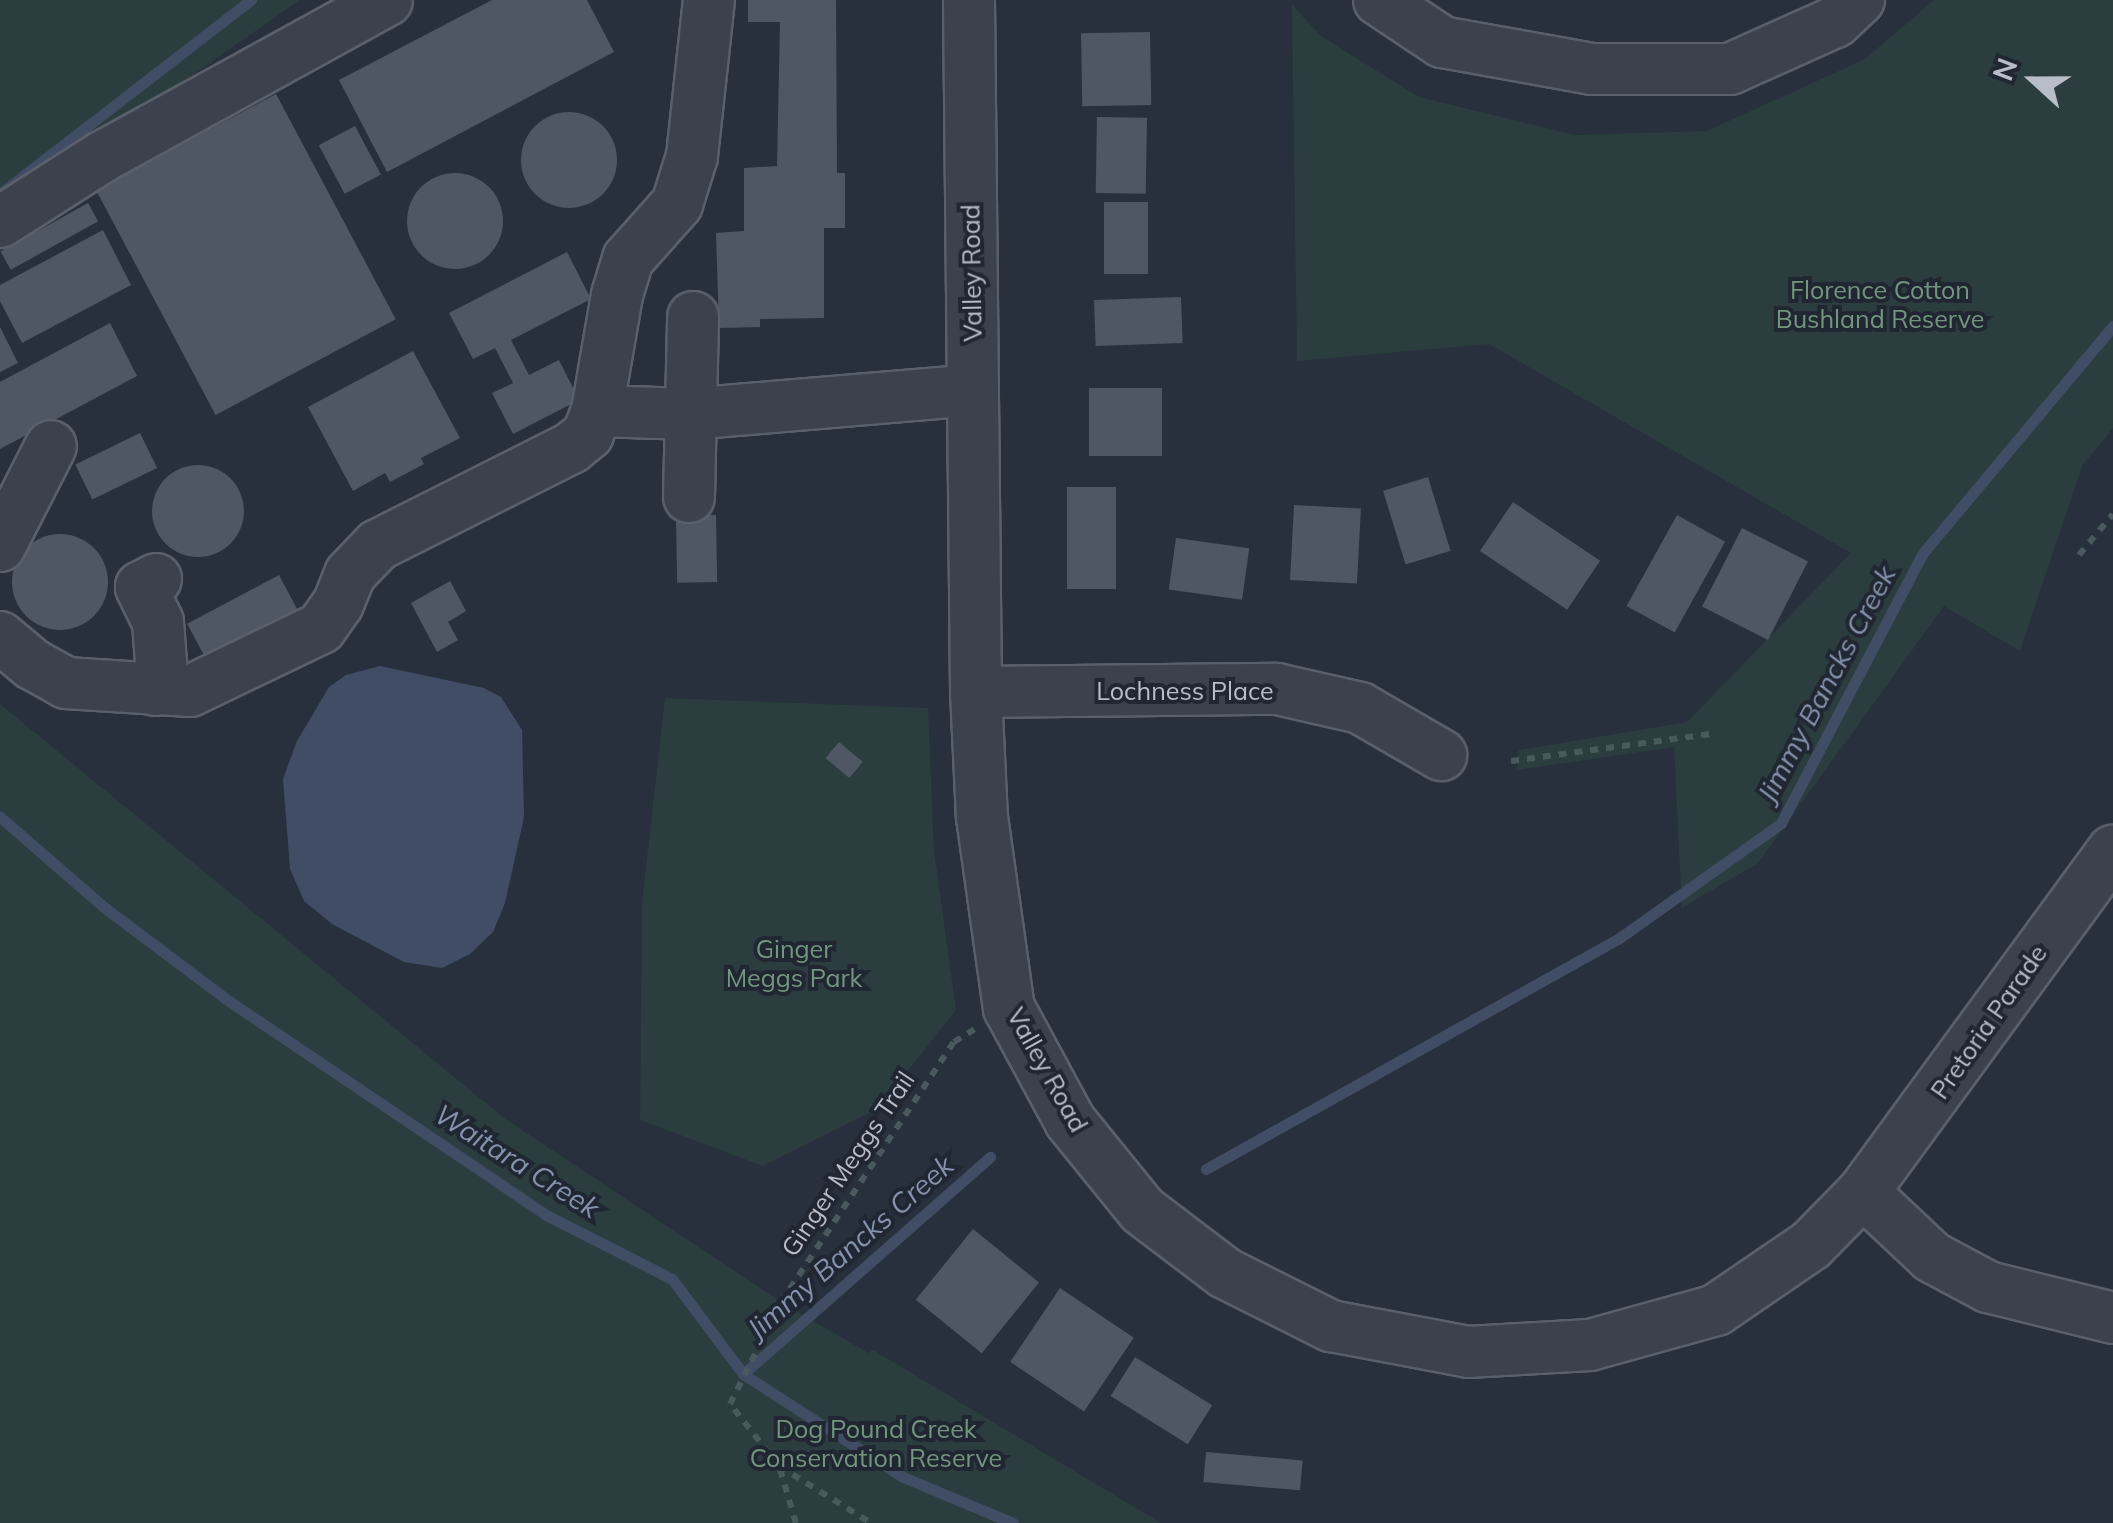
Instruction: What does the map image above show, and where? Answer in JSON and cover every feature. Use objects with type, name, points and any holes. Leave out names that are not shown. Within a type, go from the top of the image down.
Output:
[{"type":"street","points":[[0,222],[102,157],[387,0]]},
{"type":"street","points":[[2,637],[66,683],[190,691],[321,628],[338,604],[350,574],[378,545],[571,448],[588,434],[597,411],[617,294],[628,259],[677,204],[692,156],[709,0]]},
{"type":"street","name":"Valley Road","points":[[969,0],[976,692],[982,816],[1009,1008],[1070,1121],[1142,1210],[1226,1274],[1331,1326],[1468,1352],[1590,1345],[1716,1310],[1811,1244],[1863,1192]]},
{"type":"street","points":[[1379,0],[1442,42],[1592,70],[1730,69],[1834,22],[1860,0]]},
{"type":"street","points":[[689,497],[693,318]]},
{"type":"street","points":[[597,411],[689,414],[972,390]]},
{"type":"street","points":[[0,546],[51,446]]},
{"type":"street","points":[[155,690],[161,663],[158,622],[140,587],[156,579]]},
{"type":"street","name":"Lochness Place","points":[[976,692],[1277,689],[1360,708],[1441,755]]},
{"type":"street","name":"Pretoria Parade","points":[[1863,1192],[2113,851]]},
{"type":"street","points":[[1863,1192],[1932,1258],[1988,1288],[2113,1318]]},
{"type":"path","points":[[2080,554],[2113,514]]},
{"type":"path","points":[[1511,761],[1712,734]]},
{"type":"path","name":"Ginger Meggs Trail","points":[[796,1523],[779,1466],[730,1404],[780,1302],[954,1042],[1009,1008]]},
{"type":"path","points":[[779,1466],[871,1523]]},
{"type":"green space","points":[[0,0],[300,0],[0,209]]},
{"type":"green space","name":"Florence Cotton Bushland Reserve","points":[[1934,0],[2113,0],[2113,428],[2082,466],[2020,651],[1944,606],[1758,863],[1682,908],[1674,747],[1517,770],[1519,750],[1687,722],[1851,553],[1489,344],[1297,361],[1292,5],[1321,36],[1419,97],[1575,135],[1707,131],[1865,59]]},
{"type":"green space","name":"Ginger Meggs Park","points":[[665,698],[928,708],[934,850],[956,1010],[877,1109],[763,1166],[640,1120],[642,903]]},
{"type":"green space","name":"Dog Pound Creek Conservation Reserve","points":[[0,704],[504,1118],[781,1302],[868,1353],[873,1350],[1161,1523],[0,1523]]},
{"type":"water","points":[[380,666],[484,688],[501,697],[522,730],[524,817],[505,903],[493,932],[470,954],[442,968],[404,962],[332,924],[304,901],[290,869],[283,779],[297,741],[329,687],[346,675]]},
{"type":"building","points":[[492,0],[587,0],[614,52],[387,172],[339,80]]},
{"type":"building","points":[[748,0],[836,0],[837,173],[845,173],[845,228],[824,228],[824,318],[760,319],[760,327],[719,328],[716,233],[744,231],[744,168],[777,166],[780,22],[748,22]]},
{"type":"building","points":[[1150,32],[1151,105],[1082,106],[1081,33]]},
{"type":"building","points":[[276,94],[396,319],[216,415],[96,190]]},
{"type":"building","points":[[569,112],[587,116],[603,126],[613,142],[617,160],[613,178],[603,194],[587,204],[569,208],[551,204],[535,194],[525,178],[521,160],[525,142],[535,126],[551,116]]},
{"type":"building","points":[[1097,117],[1147,118],[1146,194],[1096,193]]},
{"type":"building","points":[[355,126],[381,175],[345,194],[319,145]]},
{"type":"building","points":[[455,173],[473,177],[489,187],[499,203],[503,221],[499,239],[489,255],[473,265],[455,269],[437,265],[421,255],[411,239],[407,221],[411,203],[421,187],[437,177]]},
{"type":"building","points":[[1104,202],[1148,202],[1148,274],[1104,274]]},
{"type":"building","points":[[88,203],[98,221],[11,270],[1,251]]},
{"type":"building","points":[[103,230],[131,285],[22,343],[0,301],[0,285]]},
{"type":"building","points":[[567,252],[591,299],[511,340],[529,375],[559,360],[579,400],[513,434],[492,393],[513,383],[495,348],[473,359],[449,313]]},
{"type":"building","points":[[1181,297],[1183,343],[1096,346],[1094,300]]},
{"type":"building","points":[[110,323],[137,376],[0,449],[0,382]]},
{"type":"building","points":[[0,327],[18,363],[0,372]]},
{"type":"building","points":[[413,351],[460,438],[421,458],[424,464],[390,482],[385,473],[353,491],[308,407]]},
{"type":"building","points":[[1089,388],[1162,388],[1162,456],[1089,456]]},
{"type":"building","points":[[140,433],[157,468],[92,500],[75,465]]},
{"type":"building","points":[[198,465],[215,469],[230,479],[240,494],[244,511],[240,528],[230,543],[215,553],[198,557],[181,553],[166,543],[156,528],[152,511],[156,494],[166,479],[181,469]]},
{"type":"building","points":[[1428,477],[1451,551],[1406,564],[1383,491]]},
{"type":"building","points":[[1067,487],[1116,487],[1116,589],[1067,589]]},
{"type":"building","points":[[1513,502],[1600,561],[1567,610],[1480,551]]},
{"type":"building","points":[[1294,505],[1361,509],[1357,583],[1290,580]]},
{"type":"building","points":[[716,515],[717,582],[677,583],[676,516]]},
{"type":"building","points":[[1677,515],[1725,542],[1675,633],[1627,606]]},
{"type":"building","points":[[1742,528],[1808,562],[1768,640],[1702,606]]},
{"type":"building","points":[[51,534],[69,534],[87,542],[100,555],[108,582],[105,601],[87,622],[69,630],[51,630],[33,622],[20,609],[12,591],[12,573],[20,555],[33,542]]},
{"type":"building","points":[[1176,538],[1249,548],[1242,600],[1169,589]]},
{"type":"building","points":[[279,575],[301,616],[209,665],[187,624]]},
{"type":"building","points":[[450,581],[466,611],[448,622],[458,640],[437,652],[411,603]]},
{"type":"building","points":[[839,742],[863,762],[849,778],[826,758]]},
{"type":"building","points":[[973,1229],[1039,1282],[982,1353],[916,1300]]},
{"type":"building","points":[[1060,1288],[1134,1338],[1084,1412],[1010,1362]]},
{"type":"building","points":[[1135,1357],[1212,1405],[1188,1444],[1111,1396]]},
{"type":"building","points":[[1206,1452],[1303,1460],[1300,1490],[1203,1482]]},
{"type":"waterway","points":[[1,193],[251,0]]},
{"type":"waterway","name":"Jimmy Bancks Creek","points":[[1206,1169],[1618,939],[1781,823],[1923,553],[2113,326]]},
{"type":"waterway","name":"Waitara Creek","points":[[0,817],[105,908],[229,1001],[546,1215],[672,1279],[743,1374],[903,1477],[1013,1523]]},
{"type":"waterway","name":"Jimmy Bancks Creek","points":[[743,1374],[990,1157]]}]
